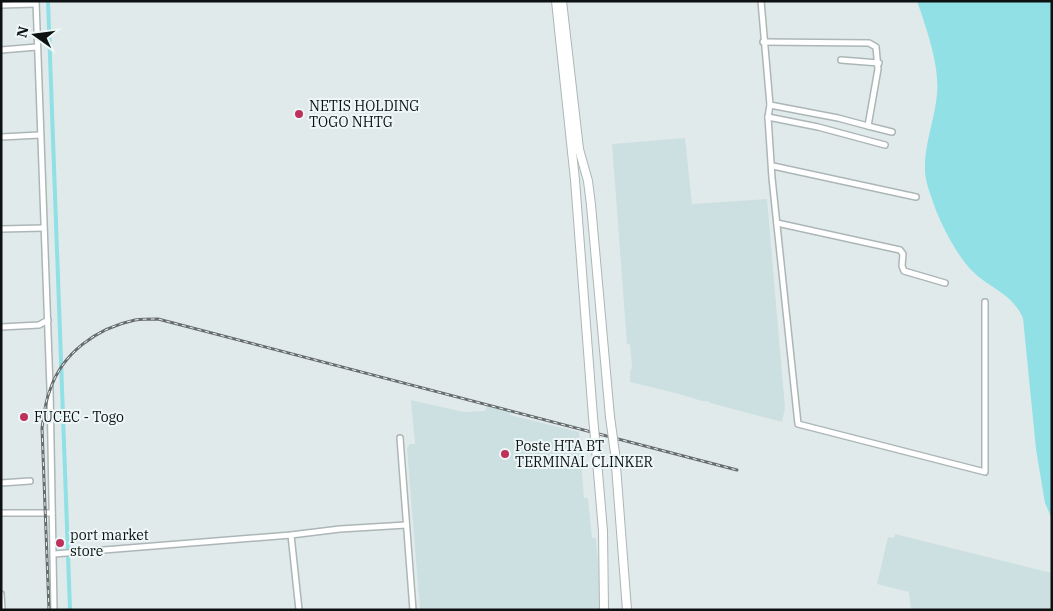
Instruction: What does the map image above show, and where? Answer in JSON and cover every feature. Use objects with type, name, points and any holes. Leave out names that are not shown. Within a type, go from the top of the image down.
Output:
[{"type":"highway","points":[[556,1],[575,180],[603,531],[604,610]]},
{"type":"highway","points":[[562,1],[579,149],[588,181],[593,216],[610,417],[615,453],[627,610]]},
{"type":"street","points":[[761,1],[763,42],[770,105],[768,117],[777,223],[798,424],[985,472],[985,302]]},
{"type":"street","points":[[1,5],[36,3],[48,320],[54,610]]},
{"type":"street","points":[[763,42],[869,43],[876,46],[879,63],[868,126]]},
{"type":"street","points":[[1,50],[37,48]]},
{"type":"street","points":[[841,60],[879,63]]},
{"type":"street","points":[[770,105],[838,118],[892,132]]},
{"type":"street","points":[[768,117],[818,127],[885,145]]},
{"type":"street","points":[[1,138],[40,135]]},
{"type":"street","points":[[773,166],[916,197]]},
{"type":"street","points":[[777,223],[900,250],[903,254],[902,266],[904,271],[945,283]]},
{"type":"street","points":[[1,229],[44,228]]},
{"type":"street","points":[[1,326],[39,325],[48,320]]},
{"type":"street","points":[[400,438],[413,610]]},
{"type":"street","points":[[1,482],[30,481]]},
{"type":"street","points":[[1,513],[52,513]]},
{"type":"street","points":[[54,554],[406,524]]},
{"type":"street","points":[[291,535],[299,610]]},
{"type":"street","points":[[1,594],[2,610]]},
{"type":"shaded area","points":[[685,138],[692,204],[767,199],[785,408],[782,422],[630,382],[632,367],[630,344],[627,344],[612,144]]},
{"type":"shaded area","points":[[411,400],[464,412],[485,411],[486,406],[510,412],[510,415],[579,432],[584,498],[588,498],[592,538],[596,538],[602,610],[420,610],[407,448],[410,444],[415,444]]},
{"type":"shaded area","points":[[895,534],[1052,573],[1052,610],[911,610],[909,592],[877,584],[888,537],[894,538]]},
{"type":"water","points":[[46,1],[50,1],[72,610],[68,610]]},
{"type":"water","points":[[917,1],[1052,1],[1052,519],[1045,503],[1036,449],[1023,318],[1019,310],[1004,294],[979,277],[964,261],[944,228],[934,206],[927,183],[925,160],[936,103],[937,83],[932,47]]},
{"type":"railway","points":[[49,610],[42,428],[47,399],[63,365],[83,344],[107,329],[135,320],[158,319],[737,470]]},
{"type":"place","name":"NETIS HOLDING TOGO NHTG","points":[[299,114]]},
{"type":"place","name":"FUCEC - Togo","points":[[24,417]]},
{"type":"place","name":"Poste HTA BT TERMINAL CLINKER","points":[[505,454]]},
{"type":"place","name":"port market store","points":[[60,543]]}]
